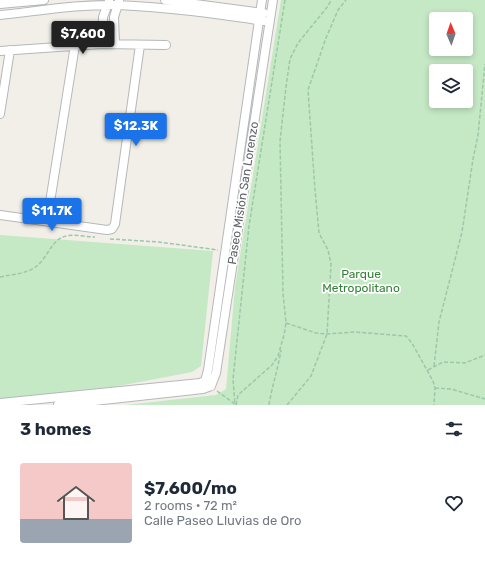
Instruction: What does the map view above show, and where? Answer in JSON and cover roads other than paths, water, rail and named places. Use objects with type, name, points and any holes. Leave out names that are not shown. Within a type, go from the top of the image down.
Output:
[{"type":"street","points":[[0,4],[44,0]]},
{"type":"street","points":[[165,0],[270,18]]},
{"type":"street","name":"Paseo Misión San Lorenzo","points":[[208,383],[209,363],[262,0]]},
{"type":"street","name":"Paseo Misión San Lorenzo","points":[[208,383],[216,373],[273,0]]},
{"type":"street","points":[[102,44],[103,17],[108,3]]},
{"type":"street","points":[[0,16],[118,3],[260,16]]},
{"type":"street","points":[[115,44],[114,17],[118,3]]},
{"type":"street","points":[[0,51],[102,44],[166,45]]},
{"type":"street","points":[[47,221],[75,45]]},
{"type":"street","points":[[0,215],[107,230],[112,229],[115,224],[140,45]]},
{"type":"street","points":[[0,114],[10,50]]},
{"type":"street","points":[[0,403],[208,383]]},
{"type":"street","points":[[58,405],[203,390],[208,383]]},
{"type":"park label","name":"Parque Metropolitano","points":[[361,281]]}]
